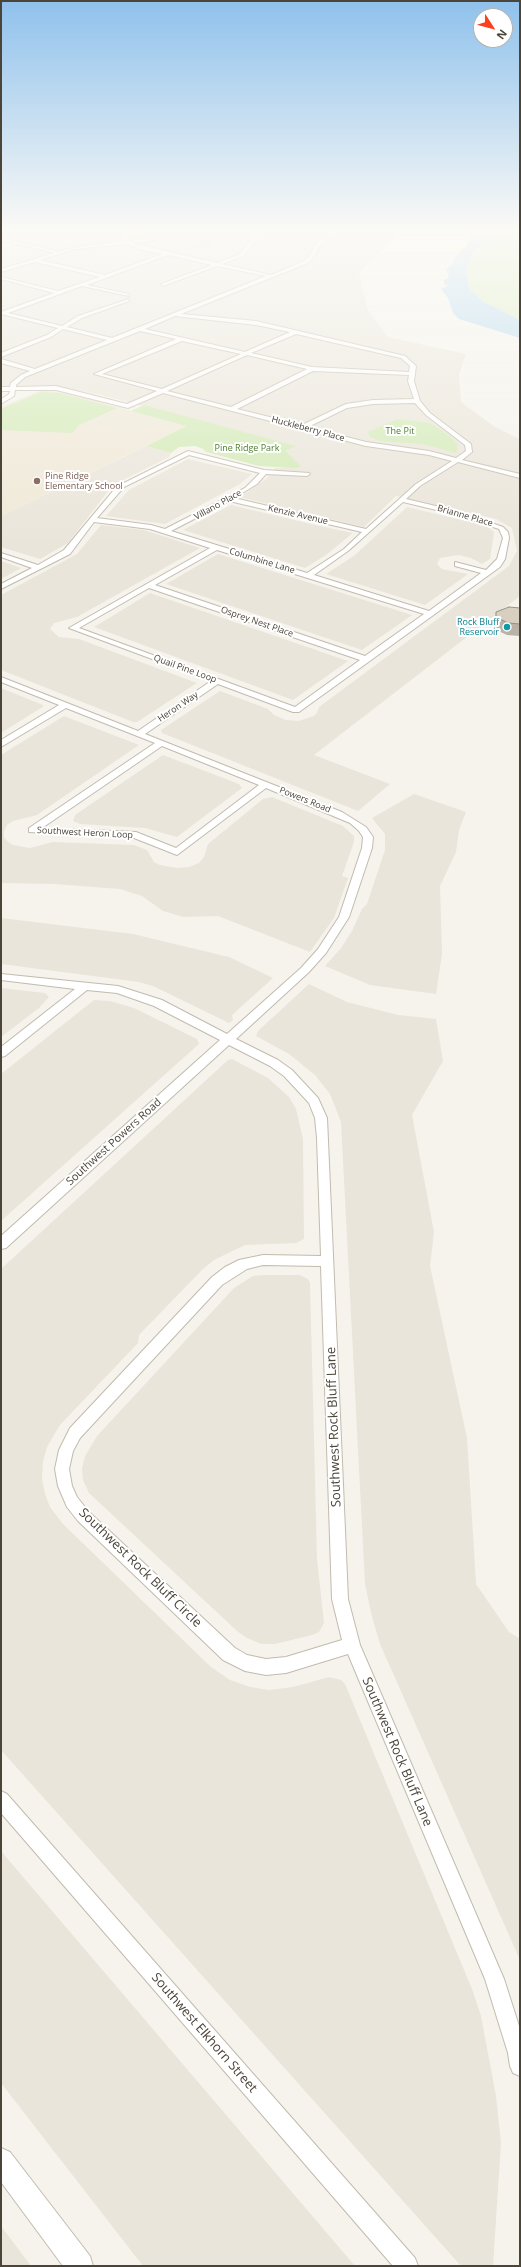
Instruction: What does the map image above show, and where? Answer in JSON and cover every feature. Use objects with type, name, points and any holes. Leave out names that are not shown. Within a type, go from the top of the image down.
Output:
[{"type":"street","points":[[1,355],[49,335]]},
{"type":"street","points":[[90,335],[112,340]]},
{"type":"street","points":[[1,402],[12,395],[12,388],[16,380],[36,370],[125,335]]},
{"type":"street","points":[[163,335],[312,369],[413,374]]},
{"type":"street","points":[[1,389],[56,388],[128,406],[289,335]]},
{"type":"street","points":[[307,335],[396,355],[411,363],[414,369],[411,381],[412,390],[417,401],[428,414],[468,444],[469,452],[418,486],[346,550],[310,575]]},
{"type":"street","name":"Huckleberry Place","points":[[181,339],[97,374],[366,444],[418,450],[520,476]]},
{"type":"street","points":[[1,361],[36,370]]},
{"type":"street","points":[[231,409],[312,369]]},
{"type":"street","points":[[303,427],[346,406],[373,402],[417,401]]},
{"type":"street","points":[[1,587],[71,548],[115,492],[122,486],[188,453],[264,472],[308,474]]},
{"type":"street","name":"Villano Place","points":[[166,531],[255,483],[264,472]]},
{"type":"street","name":"Kenzie Avenue","points":[[229,498],[367,531]]},
{"type":"street","name":"Brianne Place","points":[[401,500],[455,512],[501,528],[505,532],[506,538],[501,559],[486,572],[429,613]]},
{"type":"street","name":"Columbine Lane","points":[[93,520],[140,524],[166,531],[429,613]]},
{"type":"street","name":"Quail Pine Loop","points":[[216,547],[73,628],[296,710],[429,613]]},
{"type":"street","points":[[1,555],[38,567]]},
{"type":"street","points":[[458,564],[486,572]]},
{"type":"street","name":"Osprey Nest Place","points":[[148,585],[366,659]]},
{"type":"street","name":"Powers Road","points":[[1,679],[266,784],[353,821],[363,829],[368,838],[368,848],[344,917],[327,945],[304,970],[228,1039]]},
{"type":"street","name":"Heron Way","points":[[139,734],[217,681]]},
{"type":"street","points":[[1,744],[65,705]]},
{"type":"street","name":"Southwest Heron Loop","points":[[161,742],[32,830],[136,836],[177,852],[266,784]]},
{"type":"street","name":"Southwest Rock Bluff Lane","points":[[1,977],[118,990],[158,1003],[228,1039],[288,1073],[303,1087],[318,1112],[323,1138],[340,1599],[352,1645],[494,1979],[518,2053],[520,2066]]},
{"type":"street","points":[[1,1053],[85,986]]},
{"type":"street","name":"Southwest Powers Road","points":[[1,1244],[228,1039]]},
{"type":"street","name":"Southwest Rock Bluff Circle","points":[[327,1261],[263,1260],[244,1264],[230,1271],[217,1282],[75,1433],[66,1450],[62,1469],[65,1486],[72,1502],[84,1516],[229,1654],[245,1663],[266,1667],[286,1665],[352,1645]]},
{"type":"street","name":"Southwest Elkhorn Street","points":[[1,1800],[406,2266]]},
{"type":"street","points":[[1,2161],[80,2266]]},
{"type":"shaded area","points":[[1,335],[386,335],[388,337],[466,354],[459,375],[461,402],[495,427],[520,439],[520,596],[314,755],[390,784],[358,811],[162,733],[161,730],[220,691],[268,709],[274,715],[286,720],[299,721],[314,716],[319,707],[509,566],[517,551],[512,528],[496,519],[396,496],[364,527],[239,497],[267,478],[275,468],[300,467],[286,451],[295,446],[101,395],[50,385],[1,386]]},
{"type":"shaded area","name":"Pine Ridge Elementary School","points":[[42,390],[67,393],[186,426],[1,516],[1,407]]},
{"type":"shaded area","points":[[146,446],[171,453],[169,457],[113,485],[68,543],[40,559],[1,547],[1,516]]},
{"type":"shaded area","points":[[188,459],[252,474],[240,484],[165,524],[106,516],[129,490]]},
{"type":"shaded area","points":[[231,505],[353,533],[326,555],[305,568],[183,530]]},
{"type":"shaded area","points":[[407,507],[487,526],[494,532],[490,559],[482,564],[471,558],[459,555],[440,558],[437,564],[442,569],[468,574],[425,605],[326,574],[355,555]]},
{"type":"shaded area","points":[[101,525],[144,530],[200,548],[77,617],[54,623],[50,629],[59,637],[79,639],[197,683],[137,722],[133,722],[1,670],[1,595],[77,554]]},
{"type":"shaded area","points":[[218,554],[412,615],[362,650],[166,584]]},
{"type":"shaded area","points":[[1,561],[21,568],[1,579]]},
{"type":"shaded area","points":[[150,593],[348,661],[293,700],[94,627]]},
{"type":"shaded area","points":[[1,688],[43,705],[44,706],[1,733]]},
{"type":"shaded area","points":[[64,716],[139,745],[37,815],[13,821],[7,825],[4,831],[4,837],[7,841],[13,845],[30,848],[53,842],[134,845],[147,850],[154,862],[160,865],[177,868],[189,867],[199,863],[204,857],[208,844],[263,799],[272,797],[343,826],[354,836],[354,842],[342,876],[348,878],[334,918],[310,952],[218,916],[183,917],[163,911],[142,896],[120,889],[54,884],[1,883],[1,755]]},
{"type":"shaded area","points":[[163,755],[239,784],[242,788],[177,837],[145,828],[80,824],[73,821],[75,815]]},
{"type":"shaded area","points":[[414,794],[466,812],[459,830],[456,852],[440,886],[442,954],[436,994],[370,985],[325,966],[341,948],[352,931],[362,909],[367,904],[385,850],[385,834],[372,818]]},
{"type":"shaded area","points":[[1,918],[133,934],[229,957],[273,978],[232,1015],[233,1020],[229,1023],[153,986],[139,982],[1,964]]},
{"type":"shaded area","points":[[309,984],[347,1002],[398,1015],[436,1019],[443,1061],[412,1115],[434,1232],[430,1266],[467,1438],[476,1584],[509,1632],[520,1639],[520,1960],[380,1644],[371,1613],[365,1584],[341,1122],[330,1094],[315,1075],[289,1054],[256,1036],[258,1031]]},
{"type":"shaded area","points":[[1,988],[45,993],[49,997],[39,1008],[1,1037]]},
{"type":"shaded area","points":[[94,1000],[110,1001],[134,1008],[197,1039],[199,1044],[1,1221],[1,1074]]},
{"type":"shaded area","points":[[232,1059],[268,1078],[289,1097],[296,1109],[303,1139],[304,1239],[296,1243],[245,1245],[214,1260],[202,1270],[139,1335],[138,1343],[60,1425],[47,1447],[43,1461],[42,1479],[45,1494],[50,1507],[63,1524],[211,1667],[230,1680],[250,1687],[269,1690],[293,1687],[329,1677],[341,1680],[345,1684],[472,1989],[481,2016],[496,2096],[501,2143],[493,2266],[461,2266],[1,1750],[1,1269],[228,1060]]},
{"type":"shaded area","points":[[300,1275],[308,1279],[310,1283],[317,1559],[324,1623],[319,1632],[312,1635],[275,1644],[261,1644],[247,1638],[237,1631],[89,1493],[83,1480],[82,1468],[85,1456],[97,1436],[234,1288],[253,1276]]},
{"type":"shaded area","points":[[1,1851],[355,2266],[143,2266],[1,2083]]},
{"type":"shaded area","points":[[1,2226],[31,2266],[1,2266]]},
{"type":"green space","points":[[41,392],[59,393],[117,408],[79,425],[72,433],[1,430],[1,409]]},
{"type":"green space","name":"Pine Ridge Park","points":[[144,405],[296,446],[286,451],[301,467],[259,466],[206,452],[195,446],[179,447],[171,453],[146,446],[186,426],[131,411]]},
{"type":"green space","name":"The Pit","points":[[397,419],[430,423],[450,436],[458,444],[456,453],[422,444],[381,441],[370,437],[368,432]]},
{"type":"water","points":[[510,335],[520,335],[520,338]]},
{"type":"building","points":[[509,607],[520,608],[520,624],[508,623],[496,617],[496,612]]},
{"type":"place","name":"Pine Ridge Elementary School","points":[[37,481]]},
{"type":"place","name":"Rock Bluff Reservoir","points":[[507,627]]}]
